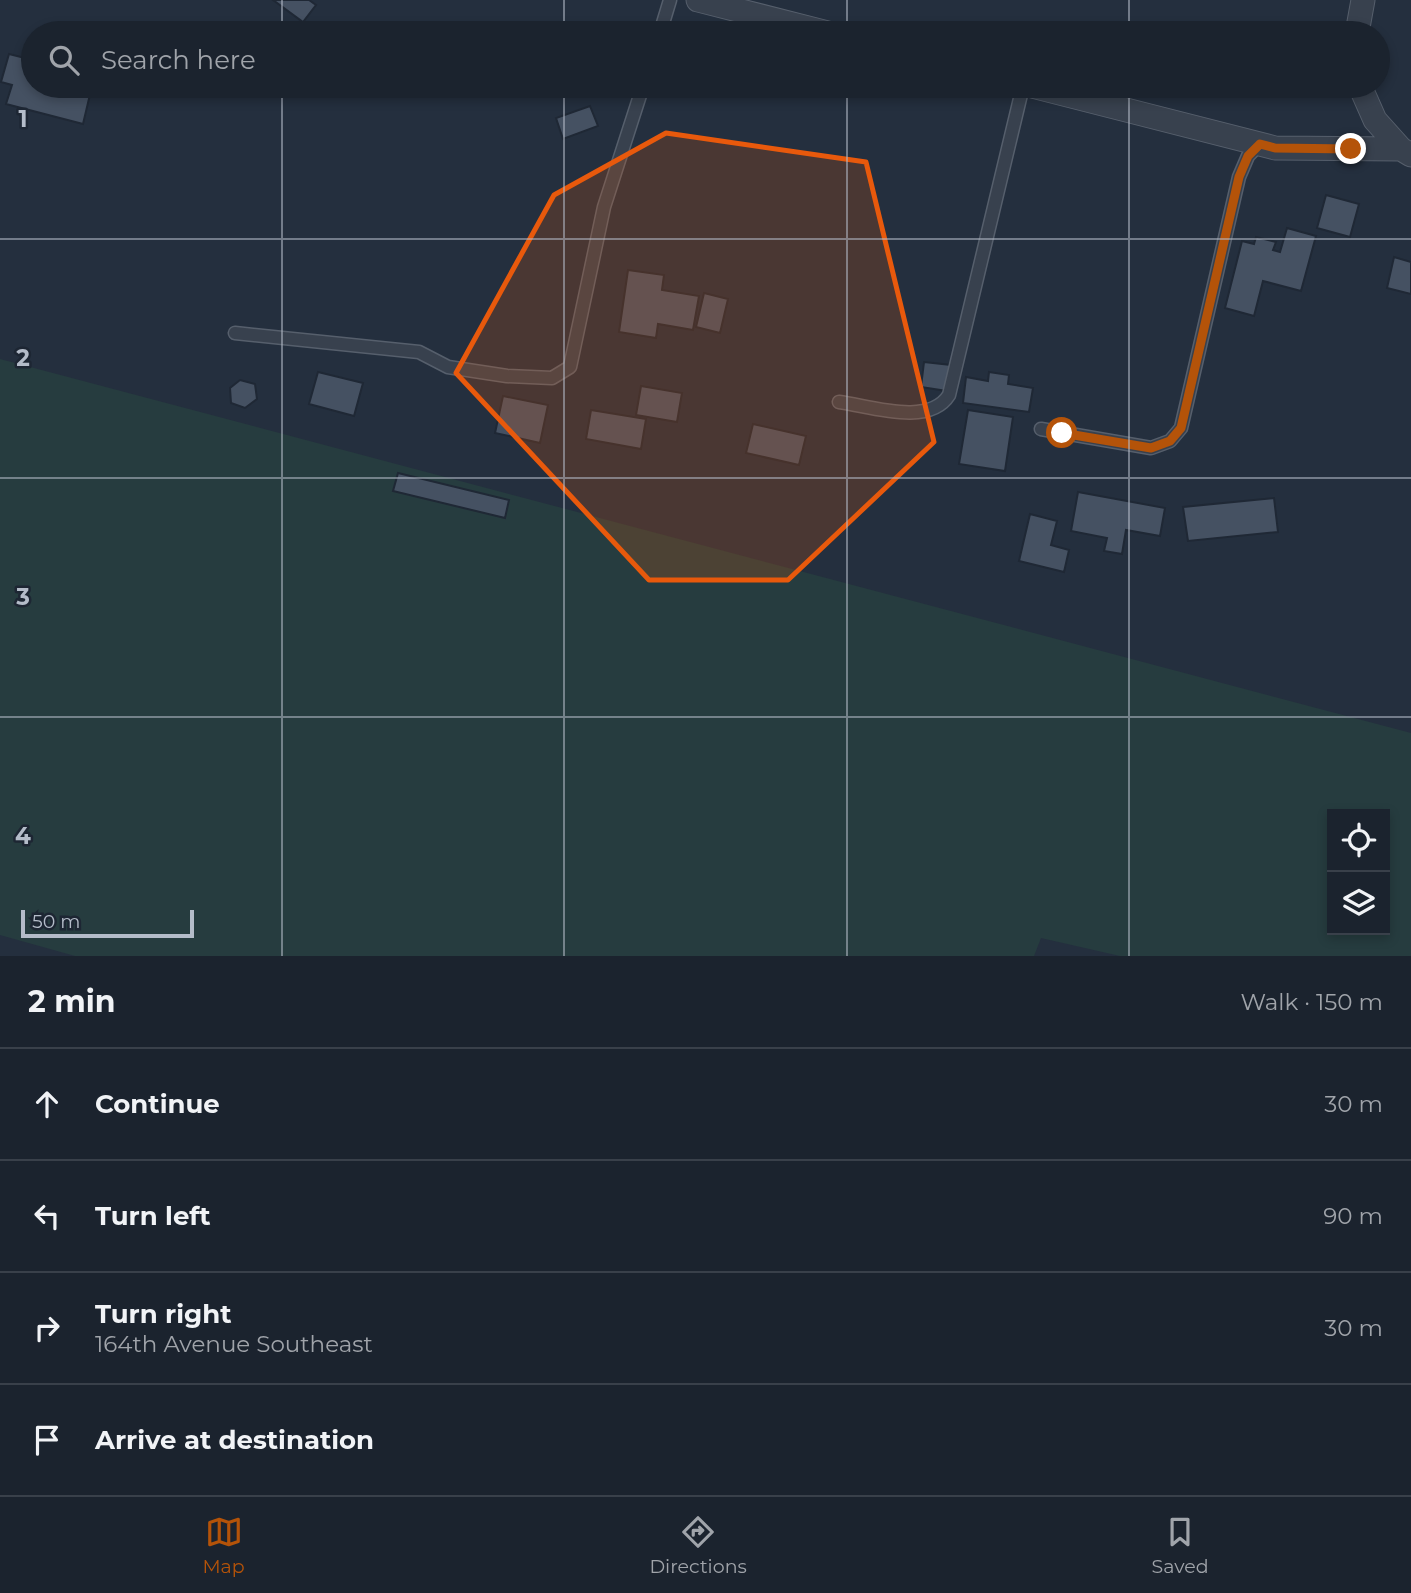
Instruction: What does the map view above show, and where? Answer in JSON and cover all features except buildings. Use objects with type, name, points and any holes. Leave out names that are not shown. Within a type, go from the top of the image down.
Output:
[{"type":"street","points":[[698,0],[781,21]]},
{"type":"street","points":[[1359,21],[1363,0]]},
{"type":"street","points":[[1079,98],[1275,148],[1406,152]]},
{"type":"street","points":[[1365,98],[1375,120],[1406,152]]},
{"type":"lane","points":[[664,21],[670,0]]},
{"type":"lane","points":[[235,333],[419,352],[449,367],[507,376],[552,378],[570,367],[604,207],[639,98]]},
{"type":"lane","points":[[839,402],[926,411],[940,406],[949,395],[1020,98]]},
{"type":"lane","points":[[1041,429],[1151,448],[1170,441],[1181,428],[1239,177],[1248,156],[1260,144]]},
{"type":"highlighted area","points":[[666,133],[866,162],[934,442],[788,580],[649,580],[456,373],[554,195]]},
{"type":"green space","points":[[0,359],[1411,733],[1411,956],[1120,956],[1041,938],[1034,956],[75,956],[0,935]]},
{"type":"route","points":[[1062,433],[1124,446],[1151,448],[1170,441],[1181,428],[1228,215],[1248,156],[1260,144],[1275,148],[1351,149]]}]
